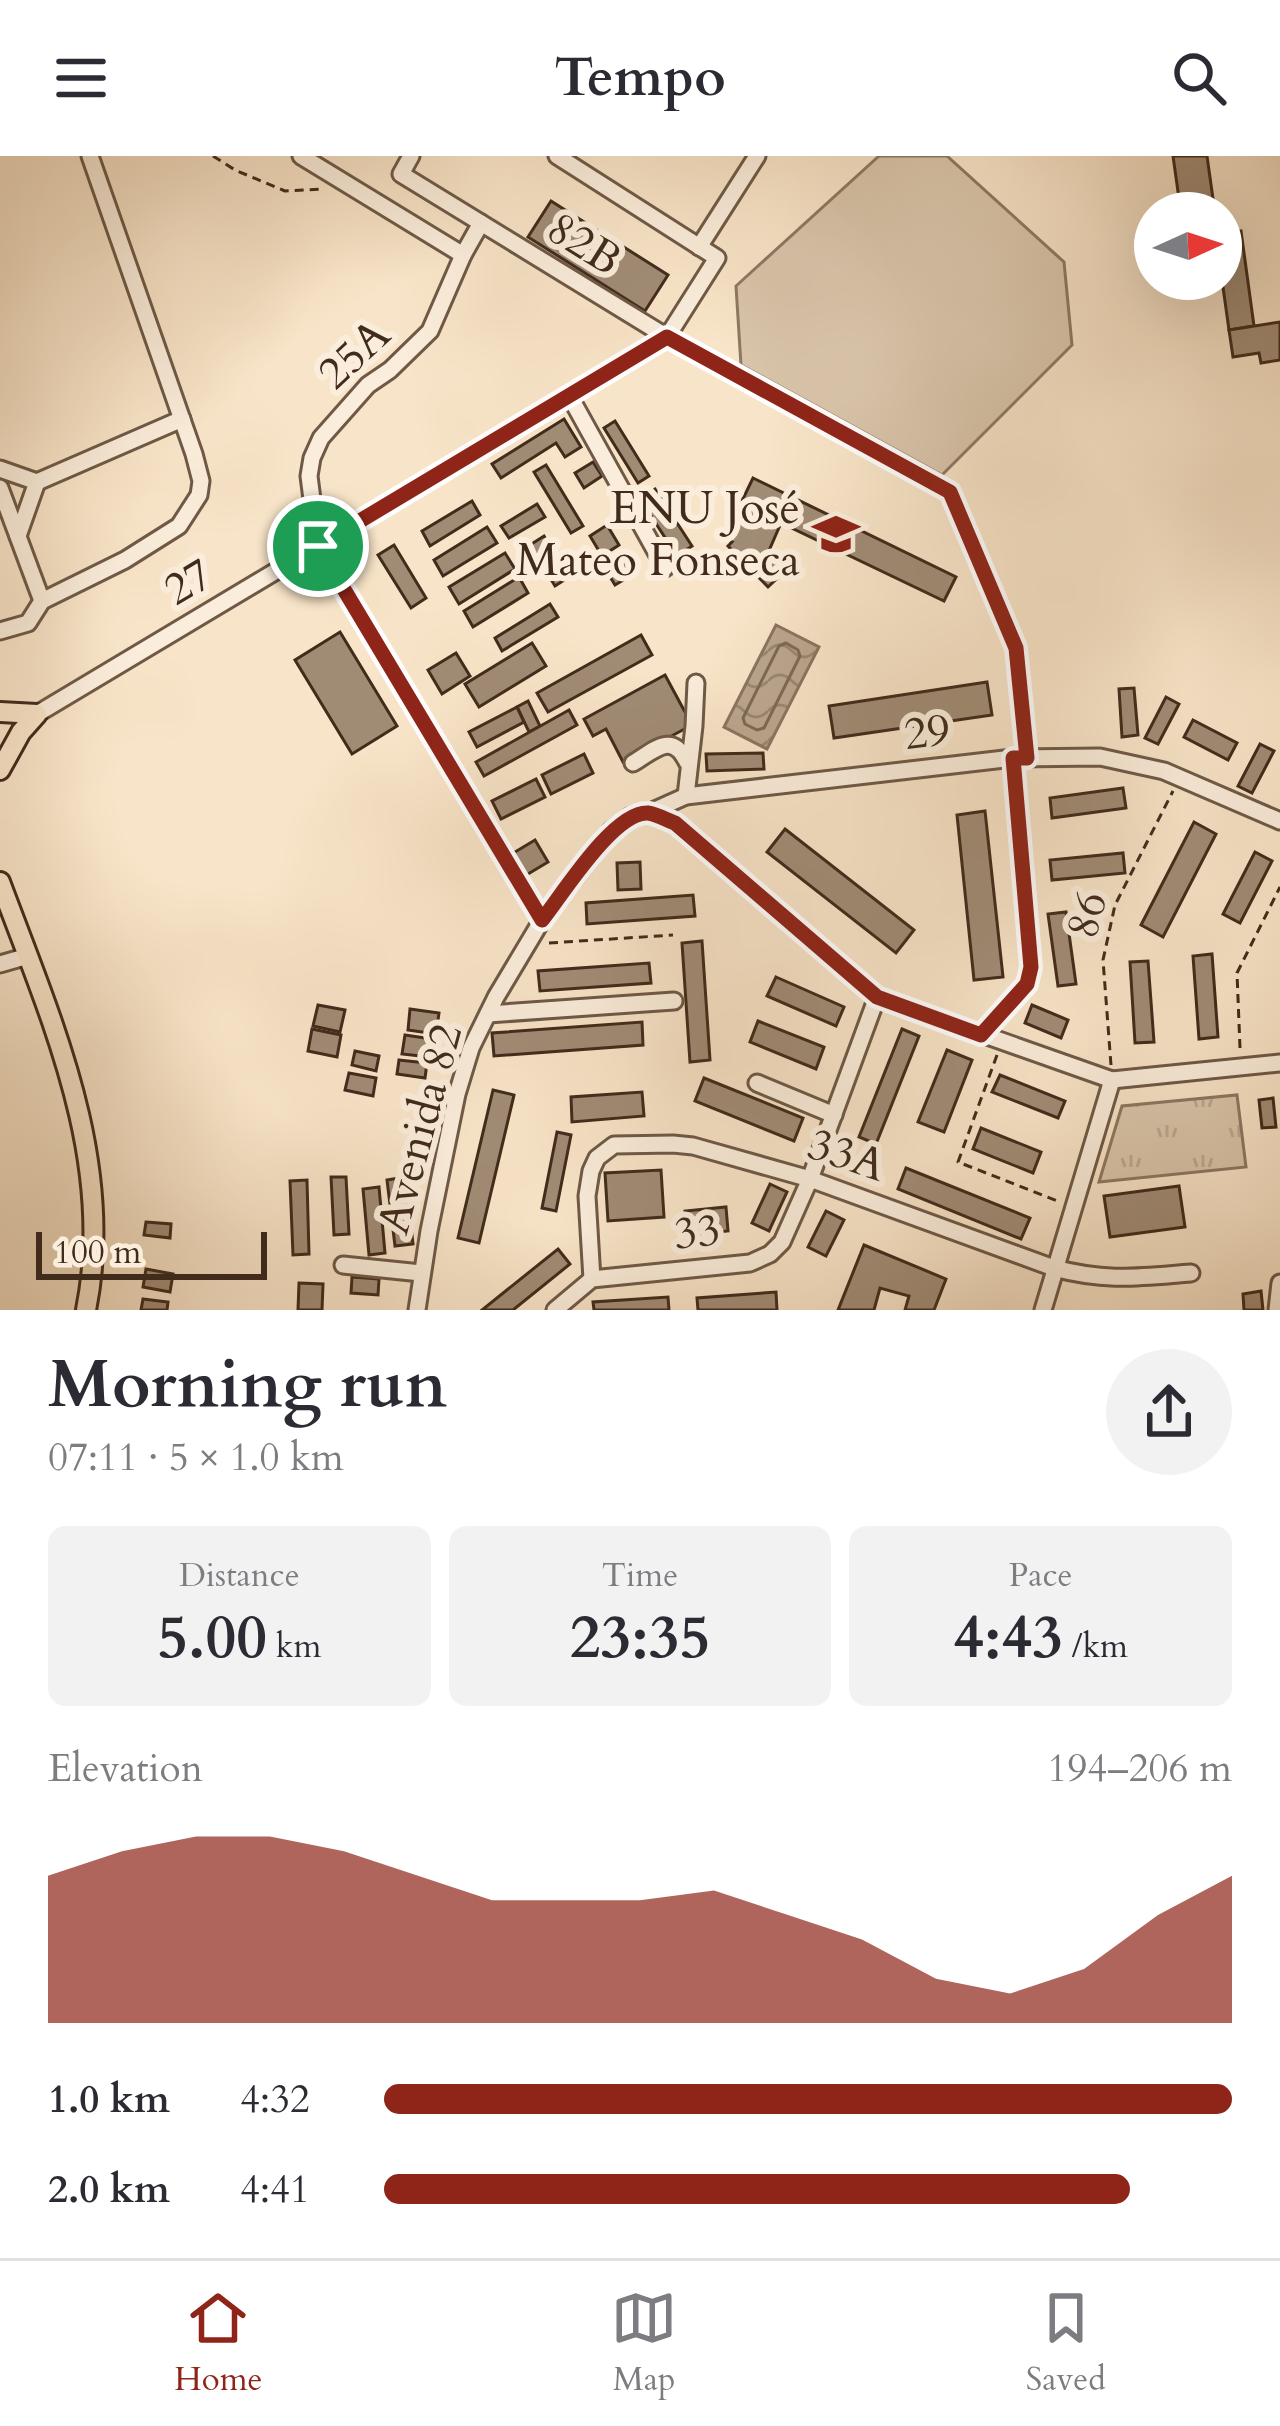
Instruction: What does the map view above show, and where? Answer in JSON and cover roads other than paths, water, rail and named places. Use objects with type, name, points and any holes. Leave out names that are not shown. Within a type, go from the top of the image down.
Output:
[{"type":"main road","points":[[0,712],[38,714]]},
{"type":"main road","points":[[0,770],[21,732],[38,714]]},
{"type":"main road","points":[[0,882],[70,1072],[92,1171],[95,1241],[86,1310]]},
{"type":"street","points":[[0,631],[28,623],[42,601],[125,560],[179,526],[199,495],[201,481],[182,419],[89,156]]},
{"type":"street","points":[[301,156],[463,255]]},
{"type":"street","name":"82B","points":[[411,156],[401,174],[667,337]]},
{"type":"street","points":[[556,156],[699,247],[757,156]]},
{"type":"street","name":"25A","points":[[318,546],[309,476],[321,438],[368,385],[430,332],[481,223]]},
{"type":"street","name":"27","points":[[38,714],[667,337],[717,258],[699,247]]},
{"type":"street","points":[[569,395],[665,568]]},
{"type":"street","points":[[0,469],[37,482],[182,419]]},
{"type":"street","points":[[18,536],[37,482]]},
{"type":"street","points":[[0,488],[42,601]]},
{"type":"street","points":[[318,546],[542,920]]},
{"type":"street","points":[[686,796],[696,683]]},
{"type":"street","points":[[633,763],[666,744],[675,744],[688,764]]},
{"type":"street","name":"29","points":[[648,813],[686,796],[1020,758],[1100,757],[1164,771],[1280,821]]},
{"type":"street","points":[[981,1035],[1027,984],[1031,967],[1020,758]]},
{"type":"street","points":[[648,813],[675,823],[877,997],[1112,1080],[1280,1063]]},
{"type":"street","name":"Avenida 82","points":[[417,1310],[471,1048],[542,920],[611,831],[631,816],[648,813]]},
{"type":"street","points":[[0,964],[28,956]]},
{"type":"street","points":[[810,1179],[877,997]]},
{"type":"street","points":[[488,1014],[674,1001]]},
{"type":"street","points":[[1043,1310],[1112,1080]]},
{"type":"street","points":[[758,1083],[834,1114]]},
{"type":"street","name":"33A","points":[[592,1279],[587,1196],[591,1171],[597,1158],[614,1144],[693,1146],[810,1179],[1089,1277],[1192,1273]]},
{"type":"street","name":"33","points":[[592,1279],[750,1263],[770,1254],[782,1242],[810,1179]]},
{"type":"street","points":[[343,1265],[421,1273]]},
{"type":"street","points":[[555,1310],[592,1279]]},
{"type":"street","points":[[1277,1310],[1280,1282]]},
{"type":"water","points":[[776,625],[819,647],[767,749],[724,727]]},
{"type":"place","name":"ENU José Mateo Fonseca","points":[[836,534]]}]
